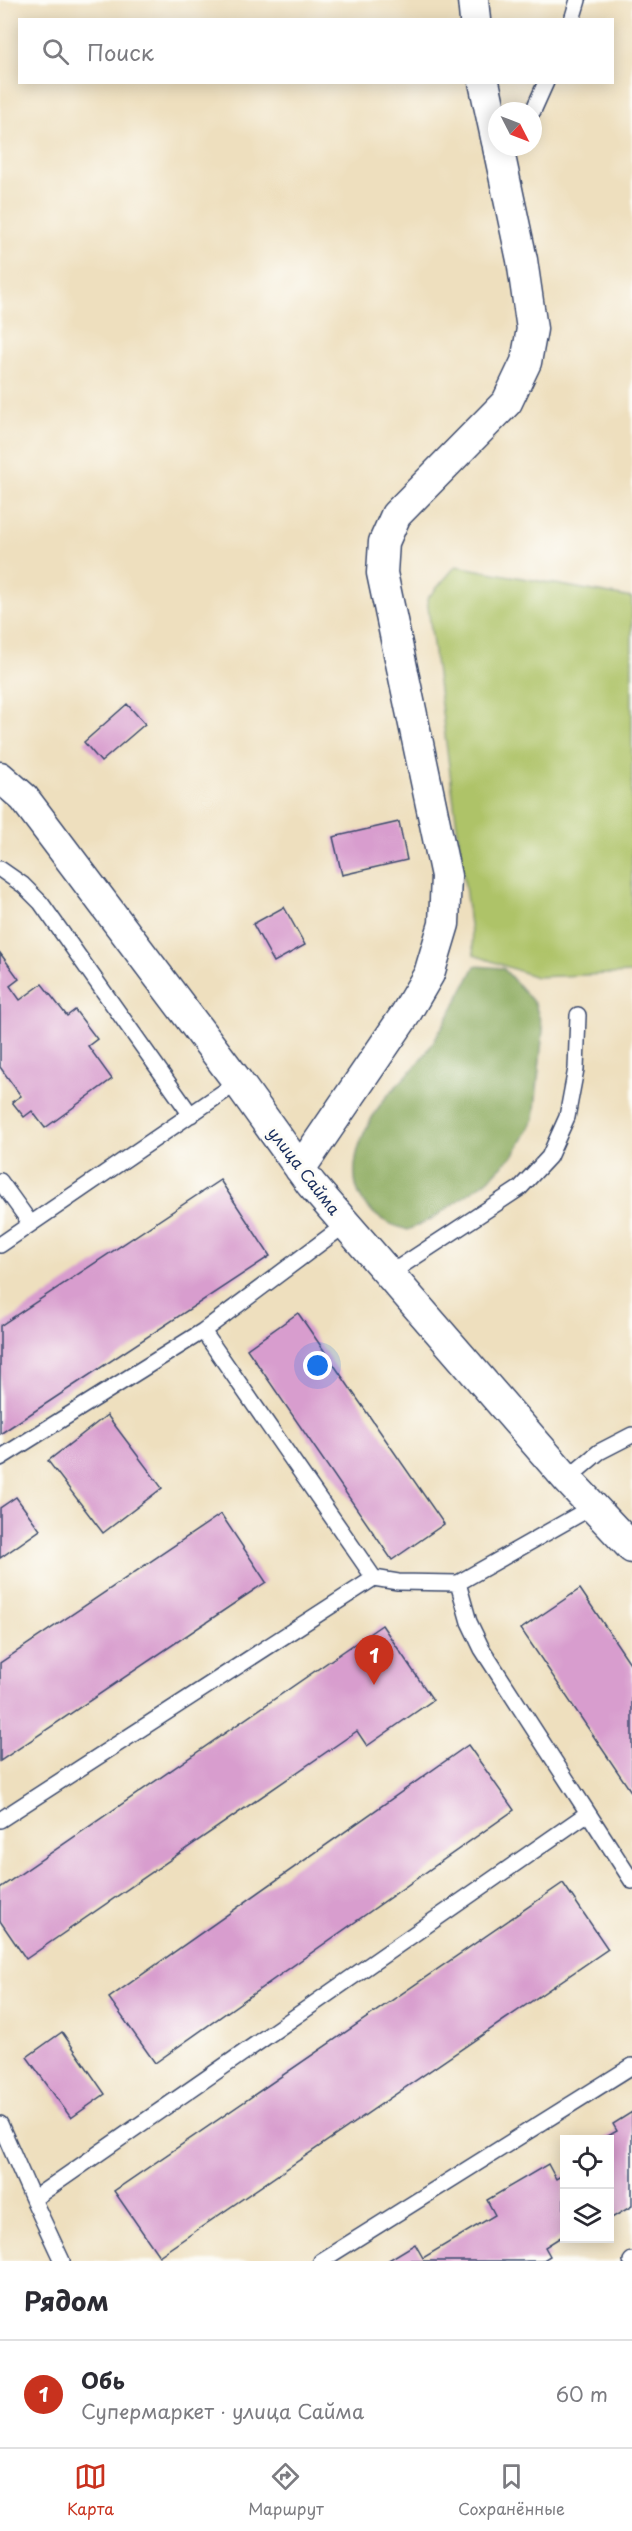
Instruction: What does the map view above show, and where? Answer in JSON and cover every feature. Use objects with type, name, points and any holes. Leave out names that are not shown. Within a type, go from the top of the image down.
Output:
[{"type":"street","points":[[473,0],[475,18]]},
{"type":"street","points":[[484,84],[488,102]]},
{"type":"street","points":[[300,1169],[405,1015],[429,974],[444,924],[446,876],[382,573],[384,542],[396,515],[507,402],[526,362],[532,329],[522,260],[501,160]]},
{"type":"street","name":"улица Сайма","points":[[0,777],[24,798],[238,1082],[300,1169],[592,1508],[632,1548]]},
{"type":"lane","points":[[573,18],[578,0]]},
{"type":"lane","points":[[537,102],[545,84]]},
{"type":"lane","points":[[0,869],[23,885],[41,903],[191,1115]]},
{"type":"lane","points":[[389,1274],[520,1188],[549,1157],[567,1117],[576,1069],[578,1015]]},
{"type":"lane","points":[[0,1245],[238,1082]]},
{"type":"lane","points":[[0,1181],[31,1224]]},
{"type":"lane","points":[[0,1458],[203,1331],[346,1224]]},
{"type":"lane","points":[[203,1331],[374,1578]]},
{"type":"lane","points":[[567,1479],[599,1452],[632,1435]]},
{"type":"lane","points":[[0,1820],[374,1578],[398,1582],[458,1583],[592,1508]]},
{"type":"lane","points":[[458,1583],[469,1622],[482,1649],[632,1881]]},
{"type":"lane","points":[[33,2199],[588,1813]]},
{"type":"lane","points":[[321,2261],[632,2066]]},
{"type":"lane","points":[[0,2124],[62,2261]]},
{"type":"green space","points":[[456,566],[632,598],[632,973],[536,977],[474,955],[427,599]]},
{"type":"green space","points":[[475,966],[503,968],[535,1004],[543,1030],[534,1119],[515,1153],[488,1180],[433,1218],[408,1230],[383,1220],[368,1208],[359,1194],[355,1179],[355,1163],[359,1147],[365,1131],[383,1101],[416,1066],[433,1043]]},
{"type":"building","points":[[127,704],[145,724],[101,762],[84,742]]},
{"type":"building","points":[[399,822],[407,860],[342,875],[333,837]]},
{"type":"building","points":[[284,907],[305,945],[274,962],[253,924]]},
{"type":"building","points":[[0,953],[19,979],[10,986],[20,1000],[42,984],[67,1016],[75,1010],[97,1039],[88,1046],[112,1079],[45,1128],[32,1111],[24,1117],[12,1102],[21,1096],[0,1067]]},
{"type":"building","points":[[220,1180],[270,1256],[0,1434],[0,1326]]},
{"type":"building","points":[[298,1313],[444,1524],[392,1560],[247,1349]]},
{"type":"building","points":[[107,1415],[162,1488],[103,1533],[48,1461]]},
{"type":"building","points":[[16,1497],[40,1530],[0,1558],[0,1508]]},
{"type":"building","points":[[221,1514],[266,1582],[0,1761],[0,1663]]},
{"type":"building","points":[[580,1589],[632,1666],[632,1793],[521,1629]]},
{"type":"building","points":[[382,1625],[433,1700],[367,1746],[357,1731],[26,1959],[0,1921],[0,1888]]},
{"type":"building","points":[[468,1745],[514,1810],[155,2063],[109,1998]]},
{"type":"building","points":[[563,1883],[608,1949],[159,2256],[114,2191]]},
{"type":"building","points":[[62,2032],[105,2094],[71,2118],[27,2057]]},
{"type":"building","points":[[632,2112],[632,2206],[614,2217],[614,2135],[610,2135],[617,2131],[613,2124]]},
{"type":"building","points":[[548,2164],[556,2179],[560,2176],[560,2238],[545,2247],[550,2256],[542,2261],[387,2261],[415,2244],[423,2258],[495,2215],[487,2200]]},
{"type":"place","name":"Обь","points":[[374,1685]]}]
